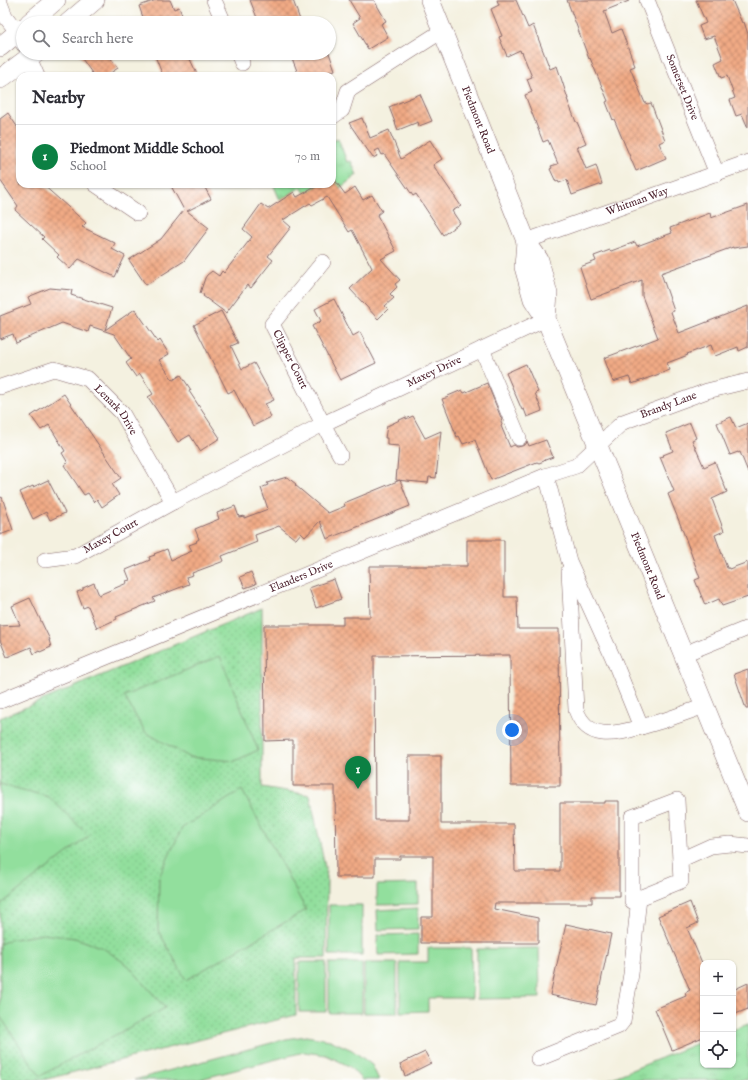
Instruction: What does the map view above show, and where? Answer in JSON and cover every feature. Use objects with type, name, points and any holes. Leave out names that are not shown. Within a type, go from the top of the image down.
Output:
[{"type":"main road","points":[[45,16],[56,0]]},
{"type":"main road","points":[[76,16],[95,0]]},
{"type":"main road","name":"Piedmont Road","points":[[430,0],[526,241],[524,267],[533,299],[546,319],[748,812]]},
{"type":"main road","points":[[0,47],[16,44]]},
{"type":"main road","points":[[0,79],[16,56]]},
{"type":"street","points":[[214,0],[221,16]]},
{"type":"street","name":"Somerset Drive","points":[[647,0],[717,174]]},
{"type":"street","points":[[0,3],[5,16],[16,30]]},
{"type":"street","points":[[336,114],[342,110],[348,91],[442,31]]},
{"type":"street","points":[[32,60],[36,72]]},
{"type":"street","name":"Whitman Way","points":[[526,241],[748,162]]},
{"type":"street","points":[[101,188],[138,214]]},
{"type":"street","name":"Clipper Court","points":[[323,262],[272,324],[323,424]]},
{"type":"street","name":"Maxey Drive","points":[[173,502],[323,424],[546,319]]},
{"type":"street","points":[[482,349],[519,438]]},
{"type":"street","name":"Lenark Drive","points":[[0,387],[54,370],[88,379],[122,413],[173,502]]},
{"type":"street","name":"Brandy Lane","points":[[598,446],[623,422],[707,391],[748,381]]},
{"type":"street","points":[[323,424],[340,456]]},
{"type":"street","name":"Flanders Drive","points":[[0,701],[545,476],[576,466],[598,446]]},
{"type":"street","points":[[545,476],[550,486],[569,561],[613,658],[641,727]]},
{"type":"street","name":"Maxey Court","points":[[45,560],[75,556],[173,502]]},
{"type":"street","points":[[569,561],[576,710],[586,727],[602,734],[618,733],[665,720],[704,706]]},
{"type":"street","points":[[684,654],[748,628]]},
{"type":"street","points":[[677,800],[680,860],[681,881],[632,900],[632,817],[677,800]]},
{"type":"street","points":[[680,860],[711,846],[730,844],[748,846]]},
{"type":"street","points":[[538,1059],[619,1026],[623,1021],[631,974],[639,897]]},
{"type":"green space","points":[[338,138],[347,162],[351,161],[357,175],[340,188],[336,182],[336,139]]},
{"type":"green space","points":[[275,188],[299,188],[280,200]]},
{"type":"green space","points":[[302,188],[314,188],[305,193]]},
{"type":"green space","points":[[262,608],[262,787],[310,795],[327,877],[326,958],[296,958],[296,1015],[43,1080],[2,1080],[0,1075],[0,718]]},
{"type":"green space","points":[[220,656],[258,750],[235,761],[189,757],[145,732],[124,696]]},
{"type":"green space","points":[[0,784],[49,797],[89,836],[0,905]]},
{"type":"green space","points":[[242,790],[306,910],[186,980],[158,930],[159,877],[182,828]]},
{"type":"green space","points":[[418,884],[418,904],[377,905],[377,885]]},
{"type":"green space","points":[[329,905],[362,905],[362,955],[329,955]]},
{"type":"green space","points":[[418,908],[418,929],[378,930],[377,910]]},
{"type":"green space","points":[[43,934],[75,938],[103,948],[129,966],[165,1008],[40,1076],[0,1016],[0,944],[9,940]]},
{"type":"green space","points":[[418,934],[418,954],[378,955],[377,935]]},
{"type":"green space","points":[[428,948],[471,948],[472,998],[428,998],[428,1011],[400,1012],[400,962],[428,962]]},
{"type":"green space","points":[[539,948],[540,998],[477,999],[477,949]]},
{"type":"green space","points":[[299,962],[326,962],[326,1012],[299,1012]]},
{"type":"green space","points":[[329,963],[362,963],[362,1013],[329,1013]]},
{"type":"green space","points":[[364,963],[397,963],[397,1013],[364,1013]]},
{"type":"green space","points":[[748,1024],[748,1080],[607,1080],[700,1042],[700,1068],[736,1068],[736,1029]]},
{"type":"green space","points":[[306,1036],[330,1040],[352,1050],[372,1065],[379,1080],[362,1080],[349,1066],[326,1055],[304,1052],[197,1080],[134,1080],[286,1039]]},
{"type":"building","points":[[156,0],[170,0],[174,9],[179,7],[182,16],[143,16],[139,6]]},
{"type":"building","points":[[250,0],[293,0],[299,16],[256,16]]},
{"type":"building","points":[[349,0],[374,0],[386,21],[381,24],[388,37],[368,49],[353,23],[360,18]]},
{"type":"building","points":[[497,0],[516,0],[528,28],[533,25],[550,69],[557,66],[567,99],[586,143],[577,147],[586,169],[596,165],[602,184],[572,195],[567,180],[559,183],[558,181],[556,182],[550,169],[552,168],[551,166],[558,164],[548,140],[543,142],[525,95],[532,92],[527,79],[532,77],[520,50],[507,56],[499,37],[502,36],[491,9],[499,5]]},
{"type":"building","points":[[567,0],[629,0],[604,11],[612,33],[621,29],[635,66],[630,68],[645,103],[651,103],[665,140],[659,143],[666,158],[636,171],[614,119],[613,120],[606,102],[608,101],[590,58],[589,59]]},
{"type":"building","points":[[696,0],[732,0],[742,23],[744,22],[748,34],[748,128],[742,114],[736,116],[730,100],[735,98],[727,76],[721,78],[715,63],[723,59],[714,36],[704,39],[699,26],[706,23]]},
{"type":"building","points":[[83,60],[112,60],[118,68],[112,72],[91,72]]},
{"type":"building","points":[[157,60],[190,60],[196,72],[161,72]]},
{"type":"building","points":[[293,60],[331,60],[335,70],[329,72],[297,72]]},
{"type":"building","points":[[420,94],[432,121],[419,126],[418,122],[398,130],[389,107]]},
{"type":"building","points":[[8,113],[16,125],[16,188],[47,188],[86,223],[82,227],[115,243],[112,249],[125,256],[115,277],[79,259],[70,269],[57,257],[59,255],[42,239],[44,237],[15,210],[18,206],[0,180],[0,119]]},
{"type":"building","points":[[362,118],[370,138],[389,130],[401,159],[430,140],[442,159],[433,165],[461,206],[452,211],[460,223],[443,235],[416,194],[413,196],[384,154],[382,155],[379,149],[375,151],[377,156],[373,158],[349,123]]},
{"type":"building","points":[[336,182],[345,194],[355,187],[363,200],[372,195],[382,211],[377,215],[396,251],[381,259],[400,280],[395,284],[397,287],[390,294],[394,298],[385,306],[388,309],[378,319],[350,289],[372,268],[352,230],[349,232],[327,197],[312,205],[310,203],[283,220],[291,227],[268,256],[273,260],[251,288],[247,285],[226,313],[200,293],[207,275],[212,271],[219,276],[222,271],[224,273],[252,237],[243,229],[261,204],[268,209],[294,192],[297,197],[314,188],[336,188]]},
{"type":"building","points":[[172,188],[205,188],[211,199],[187,211],[209,228],[184,261],[146,285],[129,260],[161,239],[184,210]]},
{"type":"building","points":[[748,205],[748,246],[733,247],[661,273],[674,311],[671,312],[679,333],[748,306],[748,347],[739,351],[738,347],[715,356],[711,345],[667,363],[670,370],[632,384],[629,377],[613,382],[604,358],[658,338],[642,296],[642,280],[591,299],[580,267],[596,261],[594,256],[635,242],[637,246],[672,233],[670,228],[710,213],[711,218]]},
{"type":"building","points":[[50,288],[72,290],[71,295],[112,308],[105,330],[135,309],[158,342],[160,340],[169,354],[159,360],[173,380],[181,375],[191,390],[189,391],[220,438],[200,451],[190,435],[178,442],[148,397],[153,394],[140,374],[136,377],[126,363],[131,359],[114,334],[90,326],[88,332],[62,323],[16,343],[13,334],[0,339],[0,316],[31,304],[28,297]]},
{"type":"building","points":[[334,299],[353,336],[360,332],[376,363],[340,380],[312,326],[321,321],[315,309]]},
{"type":"building","points":[[221,311],[238,343],[231,346],[242,369],[254,363],[274,400],[265,404],[271,417],[253,426],[234,390],[228,393],[194,325]]},
{"type":"building","points":[[526,364],[538,392],[535,393],[542,411],[527,417],[524,409],[522,410],[506,373]]},
{"type":"building","points":[[487,383],[502,420],[501,426],[510,447],[514,445],[517,447],[522,446],[526,444],[527,441],[529,446],[546,440],[553,457],[491,480],[475,440],[463,444],[459,436],[457,437],[442,399],[462,390],[464,393]]},
{"type":"building","points":[[64,394],[121,478],[112,484],[119,495],[102,507],[97,499],[94,502],[88,493],[84,495],[64,465],[68,463],[62,453],[65,451],[49,425],[41,430],[31,416]]},
{"type":"building","points":[[413,416],[425,438],[441,431],[436,478],[429,477],[428,483],[396,480],[399,446],[387,445],[387,438],[385,438],[387,426],[406,417],[406,419]]},
{"type":"building","points":[[731,417],[736,428],[748,423],[748,472],[740,452],[730,455],[717,423]]},
{"type":"building","points":[[690,423],[696,438],[692,440],[704,467],[715,462],[727,492],[712,499],[724,531],[715,535],[727,568],[729,569],[748,562],[748,597],[722,606],[719,599],[705,605],[695,580],[700,578],[668,494],[674,491],[660,457],[673,451],[666,433]]},
{"type":"building","points":[[287,477],[328,513],[345,506],[344,503],[400,480],[410,506],[327,539],[320,521],[305,537],[301,533],[296,539],[279,526],[255,535],[257,542],[222,556],[224,561],[192,573],[193,575],[186,577],[189,584],[153,598],[155,601],[116,617],[117,619],[97,628],[88,606],[83,608],[77,592],[94,583],[99,595],[127,583],[126,581],[130,580],[126,570],[150,560],[149,557],[167,549],[171,560],[192,551],[189,545],[197,542],[196,541],[199,539],[195,529],[219,519],[217,513],[235,506],[239,517],[244,516],[244,518],[268,509],[261,488],[268,485],[267,483]]},
{"type":"building","points":[[48,480],[65,513],[50,520],[46,512],[33,519],[20,492]]},
{"type":"building","points":[[2,497],[13,530],[0,535],[0,498]]},
{"type":"building","points":[[467,540],[504,540],[504,597],[517,597],[518,629],[559,629],[560,786],[511,786],[510,655],[374,656],[375,820],[409,820],[409,756],[441,756],[441,824],[514,824],[515,871],[560,871],[560,803],[605,803],[605,801],[619,801],[619,896],[592,896],[592,903],[495,903],[494,909],[538,918],[538,943],[421,943],[421,917],[433,917],[433,856],[400,856],[400,859],[375,859],[375,877],[336,877],[335,786],[293,786],[293,740],[265,741],[264,625],[343,625],[343,617],[370,617],[369,566],[467,566]]},
{"type":"building","points":[[251,572],[256,584],[245,588],[240,577]]},
{"type":"building","points":[[334,579],[341,599],[316,608],[309,588]]},
{"type":"building","points":[[30,598],[50,640],[51,647],[34,654],[31,647],[7,657],[0,640],[0,626],[20,625],[12,606]]},
{"type":"building","points":[[748,669],[748,709],[746,709],[734,674]]},
{"type":"building","points":[[690,902],[698,923],[687,928],[701,960],[700,1038],[672,1050],[655,1009],[686,996],[685,993],[690,990],[658,916]]},
{"type":"building","points":[[566,924],[611,934],[596,1005],[550,995]]},
{"type":"building","points":[[748,983],[748,1009],[736,1014],[736,996],[736,989]]},
{"type":"building","points":[[425,1052],[431,1063],[405,1076],[400,1064]]},
{"type":"place","name":"Piedmont Middle School","points":[[358,789]]}]
